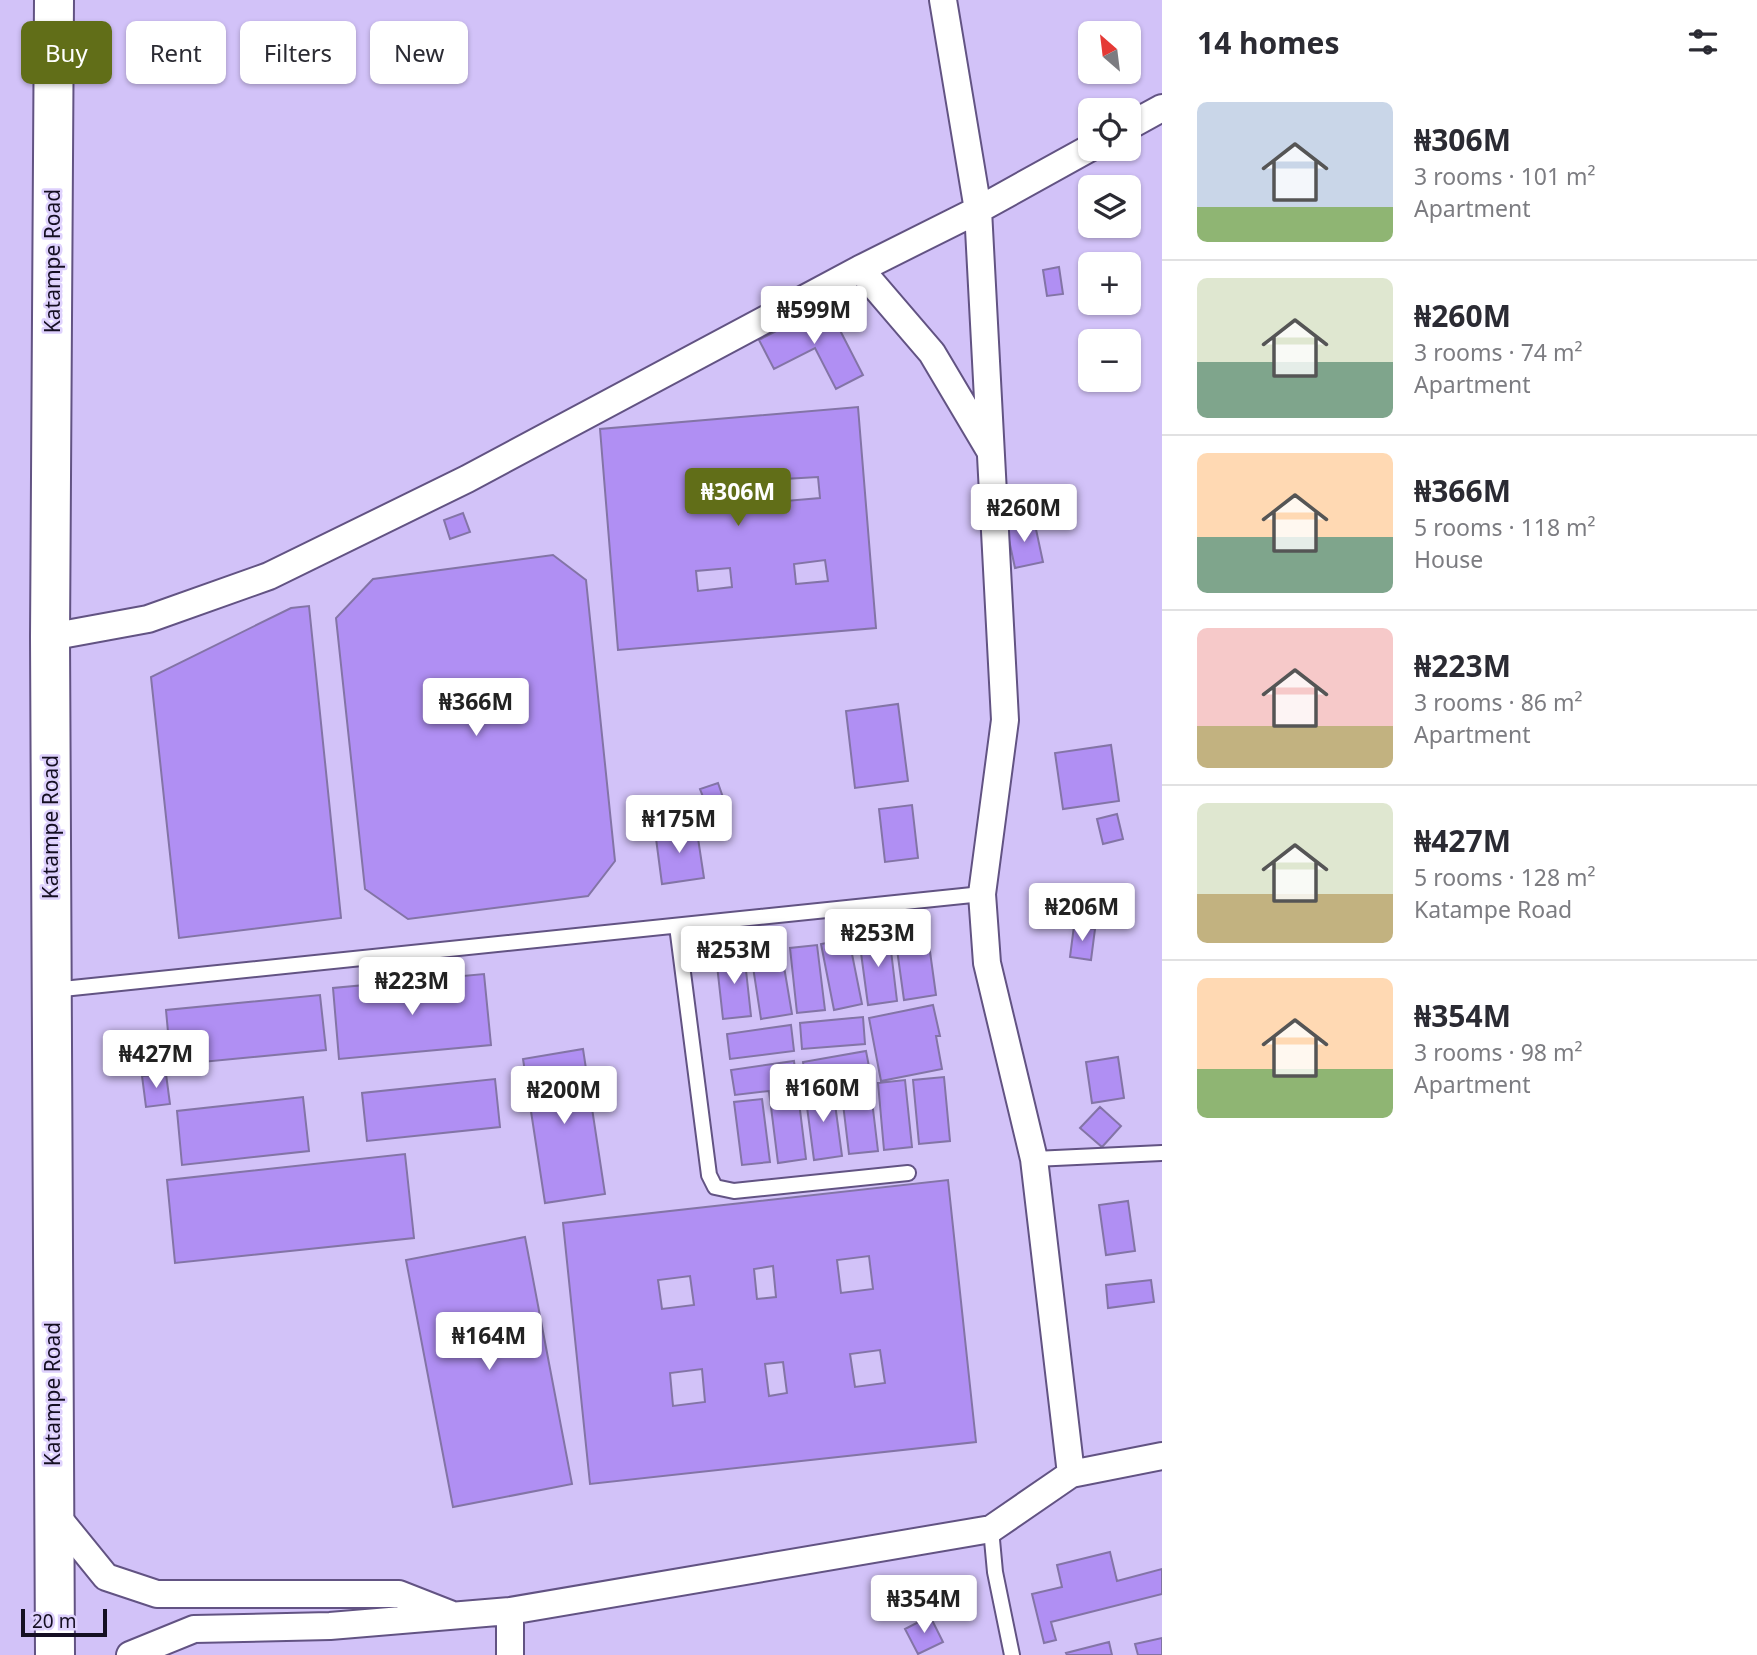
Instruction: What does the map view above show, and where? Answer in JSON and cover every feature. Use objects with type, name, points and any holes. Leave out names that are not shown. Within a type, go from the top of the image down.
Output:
[{"type":"main road","name":"Katampe Road","points":[[54,0],[50,638],[55,1655]]},
{"type":"street","points":[[943,0],[978,211],[1005,720],[982,894],[987,963],[1034,1159],[1071,1474]]},
{"type":"street","points":[[1141,119],[1162,108]]},
{"type":"street","points":[[50,638],[148,620],[269,576],[467,479],[860,269],[978,211],[1078,155]]},
{"type":"street","points":[[860,269],[932,353],[991,452]]},
{"type":"street","points":[[130,1655],[194,1629],[330,1626],[510,1611],[991,1529],[1071,1474],[1162,1456]]},
{"type":"street","points":[[54,1513],[106,1577],[157,1594],[398,1594],[455,1616]]},
{"type":"street","points":[[510,1611],[510,1655]]},
{"type":"lane","points":[[52,991],[982,894]]},
{"type":"lane","points":[[677,926],[709,1175],[715,1187],[734,1191],[908,1173]]},
{"type":"lane","points":[[1034,1159],[1162,1153]]},
{"type":"lane","points":[[991,1529],[995,1572],[1012,1655]]},
{"type":"building","points":[[1059,267],[1063,294],[1047,296],[1043,270]]},
{"type":"building","points":[[827,305],[863,375],[836,389],[815,348],[774,369],[759,340]]},
{"type":"building","points":[[858,407],[876,628],[618,650],[600,429]],"holes":[[[818,477],[820,498],[786,501],[784,479]],[[719,487],[721,510],[688,512],[687,489]],[[825,560],[828,581],[796,584],[794,564]],[[730,568],[732,587],[698,591],[696,571]]]},
{"type":"building","points":[[463,513],[470,532],[450,539],[444,520]]},
{"type":"building","points":[[1034,520],[1043,562],[1015,568],[1006,526]]},
{"type":"building","points":[[553,555],[586,580],[615,861],[588,896],[408,919],[365,889],[336,618],[373,579]]},
{"type":"building","points":[[309,606],[341,918],[179,938],[151,677],[291,608]]},
{"type":"building","points":[[898,704],[908,781],[855,788],[846,711]]},
{"type":"building","points":[[1111,745],[1119,801],[1063,809],[1055,753]]},
{"type":"building","points":[[718,783],[726,806],[709,812],[700,789]]},
{"type":"building","points":[[912,805],[918,858],[885,862],[879,809]]},
{"type":"building","points":[[1117,814],[1123,839],[1103,844],[1097,819]]},
{"type":"building","points":[[696,825],[704,878],[662,884],[655,831]]},
{"type":"building","points":[[1074,926],[1095,929],[1091,960],[1070,957]]},
{"type":"building","points":[[927,930],[936,995],[904,1000],[895,935]]},
{"type":"building","points":[[889,934],[897,1001],[868,1005],[859,938]]},
{"type":"building","points":[[849,939],[862,1004],[834,1010],[821,944]]},
{"type":"building","points":[[817,945],[825,1010],[797,1013],[790,948]]},
{"type":"building","points":[[781,949],[792,1014],[761,1019],[751,954]]},
{"type":"building","points":[[744,952],[751,1016],[723,1019],[716,956]]},
{"type":"building","points":[[484,974],[491,1045],[339,1059],[333,988]]},
{"type":"building","points":[[320,995],[326,1050],[171,1065],[166,1010]]},
{"type":"building","points":[[933,1005],[940,1036],[936,1036],[942,1069],[881,1081],[869,1018]]},
{"type":"building","points":[[863,1017],[865,1044],[802,1049],[800,1023]]},
{"type":"building","points":[[791,1025],[794,1051],[730,1059],[727,1034]]},
{"type":"building","points":[[583,1049],[605,1194],[545,1203],[523,1059]]},
{"type":"building","points":[[866,1051],[871,1077],[807,1089],[803,1062]]},
{"type":"building","points":[[1118,1057],[1124,1098],[1092,1103],[1086,1062]]},
{"type":"building","points":[[794,1061],[806,1159],[778,1163],[769,1091],[735,1095],[731,1070]]},
{"type":"building","points":[[166,1074],[170,1104],[146,1107],[142,1076]]},
{"type":"building","points":[[944,1077],[950,1141],[919,1144],[913,1080]]},
{"type":"building","points":[[495,1079],[500,1127],[367,1141],[362,1093]]},
{"type":"building","points":[[905,1080],[912,1147],[884,1150],[878,1083]]},
{"type":"building","points":[[870,1084],[878,1151],[849,1154],[841,1087]]},
{"type":"building","points":[[833,1089],[842,1156],[814,1160],[805,1092]]},
{"type":"building","points":[[303,1097],[309,1151],[182,1165],[177,1111]]},
{"type":"building","points":[[762,1099],[770,1162],[742,1165],[734,1102]]},
{"type":"building","points":[[1100,1107],[1121,1126],[1102,1147],[1080,1128]]},
{"type":"building","points":[[405,1154],[414,1238],[175,1263],[167,1180]]},
{"type":"building","points":[[948,1180],[976,1442],[590,1484],[563,1223]],"holes":[[[869,1256],[873,1289],[841,1293],[837,1260]],[[773,1266],[776,1297],[757,1299],[754,1269]],[[690,1276],[694,1305],[662,1309],[658,1280]],[[880,1350],[885,1383],[855,1387],[850,1354]],[[783,1362],[787,1393],[769,1396],[765,1364]],[[702,1369],[705,1402],[673,1406],[670,1373]]]},
{"type":"building","points":[[1128,1201],[1135,1251],[1106,1255],[1099,1205]]},
{"type":"building","points":[[525,1237],[572,1484],[453,1507],[406,1260]]},
{"type":"building","points":[[1151,1280],[1154,1302],[1108,1308],[1106,1285]]},
{"type":"building","points":[[1110,1552],[1117,1581],[1162,1569],[1162,1594],[1051,1622],[1056,1640],[1044,1643],[1032,1594],[1062,1587],[1057,1565]]},
{"type":"building","points":[[930,1616],[943,1642],[918,1654],[905,1629]]},
{"type":"building","points":[[1162,1638],[1162,1655],[1138,1655],[1135,1644]]},
{"type":"building","points":[[1109,1642],[1112,1655],[1066,1653]]}]
